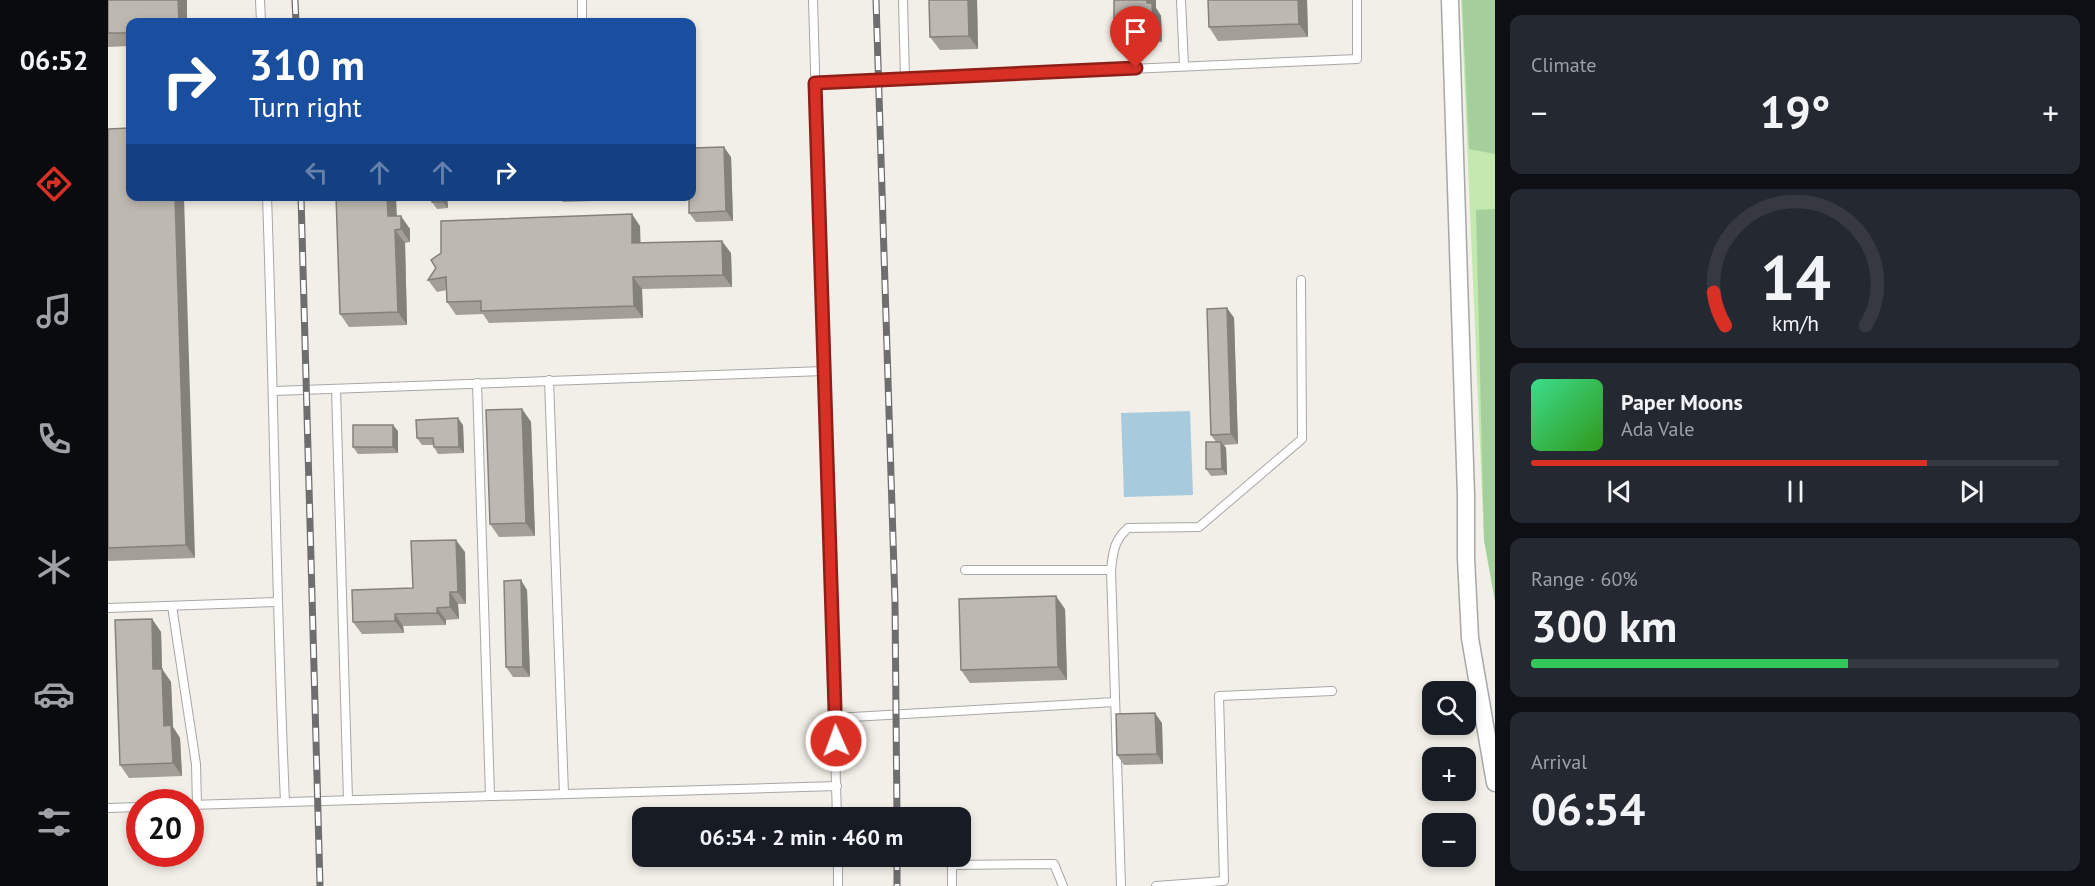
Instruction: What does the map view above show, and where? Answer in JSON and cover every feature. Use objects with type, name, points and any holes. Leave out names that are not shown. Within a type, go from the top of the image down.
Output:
[{"type":"street","points":[[1450,0],[1470,638],[1495,783]]},
{"type":"lane","points":[[260,0],[261,18]]},
{"type":"lane","points":[[582,0],[582,18]]},
{"type":"lane","points":[[813,0],[837,807]]},
{"type":"lane","points":[[903,0],[905,79]]},
{"type":"lane","points":[[1181,0],[1184,66]]},
{"type":"lane","points":[[815,83],[1357,59],[1357,0]]},
{"type":"lane","points":[[267,201],[274,391],[276,602],[285,802]]},
{"type":"lane","points":[[1121,886],[1111,570],[1113,548],[1118,536],[1128,528],[1199,527],[1302,439],[1301,280]]},
{"type":"lane","points":[[274,391],[824,370]]},
{"type":"lane","points":[[549,380],[564,794]]},
{"type":"lane","points":[[477,383],[490,796]]},
{"type":"lane","points":[[336,388],[348,800]]},
{"type":"lane","points":[[965,570],[1111,570]]},
{"type":"lane","points":[[108,608],[276,602]]},
{"type":"lane","points":[[172,606],[196,764],[195,789]]},
{"type":"lane","points":[[1156,886],[1224,881],[1219,696],[1332,692]]},
{"type":"lane","points":[[835,718],[1115,702]]},
{"type":"lane","points":[[204,805],[837,786]]},
{"type":"lane","points":[[108,808],[126,807]]},
{"type":"lane","points":[[952,886],[952,864],[1054,864],[1063,886]]},
{"type":"lane","points":[[838,867],[838,886]]},
{"type":"green space","points":[[1461,0],[1495,0],[1495,601],[1484,540]]},
{"type":"green space","points":[[1462,0],[1495,0],[1495,154],[1469,149]]},
{"type":"green space","points":[[1495,209],[1495,601],[1484,540],[1476,210]]},
{"type":"water","points":[[1190,411],[1193,495],[1124,497],[1121,413]]},
{"type":"building","points":[[108,0],[178,0],[179,18],[126,18],[126,33],[108,33]]},
{"type":"building","points":[[929,0],[968,0],[969,36],[930,37]]},
{"type":"building","points":[[1114,0],[1147,0],[1147,3],[1152,3],[1153,29],[1114,31]]},
{"type":"building","points":[[1208,0],[1298,0],[1299,24],[1209,27]]},
{"type":"building","points":[[126,128],[126,201],[175,201],[186,545],[108,548],[108,129]]},
{"type":"building","points":[[724,147],[726,211],[689,213],[689,201],[696,201],[696,148]]},
{"type":"building","points":[[336,201],[387,201],[388,216],[401,216],[401,229],[395,230],[398,312],[340,314]]},
{"type":"building","points":[[632,214],[632,243],[722,241],[723,275],[633,277],[634,306],[481,311],[481,301],[447,302],[446,277],[428,280],[436,268],[431,260],[441,253],[441,221]]},
{"type":"building","points":[[1227,308],[1231,434],[1211,435],[1207,309]]},
{"type":"building","points":[[522,409],[526,523],[490,524],[486,410]]},
{"type":"building","points":[[458,418],[459,447],[434,447],[433,438],[417,438],[416,420]]},
{"type":"building","points":[[353,425],[393,425],[393,447],[353,447]]},
{"type":"building","points":[[1206,442],[1221,442],[1222,469],[1206,469]]},
{"type":"building","points":[[456,540],[458,592],[450,592],[450,607],[437,608],[437,613],[395,614],[395,621],[353,622],[352,590],[413,588],[411,541]]},
{"type":"building","points":[[521,580],[523,667],[506,667],[504,581]]},
{"type":"building","points":[[1056,596],[1058,667],[961,670],[959,599]]},
{"type":"building","points":[[152,619],[153,669],[162,669],[164,726],[171,725],[173,763],[120,765],[115,620]]},
{"type":"building","points":[[1155,713],[1157,754],[1117,755],[1116,714]]},
{"type":"railway","points":[[295,0],[296,18]]},
{"type":"railway","points":[[876,0],[895,602],[897,807]]},
{"type":"railway","points":[[301,201],[320,886]]},
{"type":"railway","points":[[897,867],[897,886]]},
{"type":"route","points":[[836,741],[815,83],[1136,68]]}]
